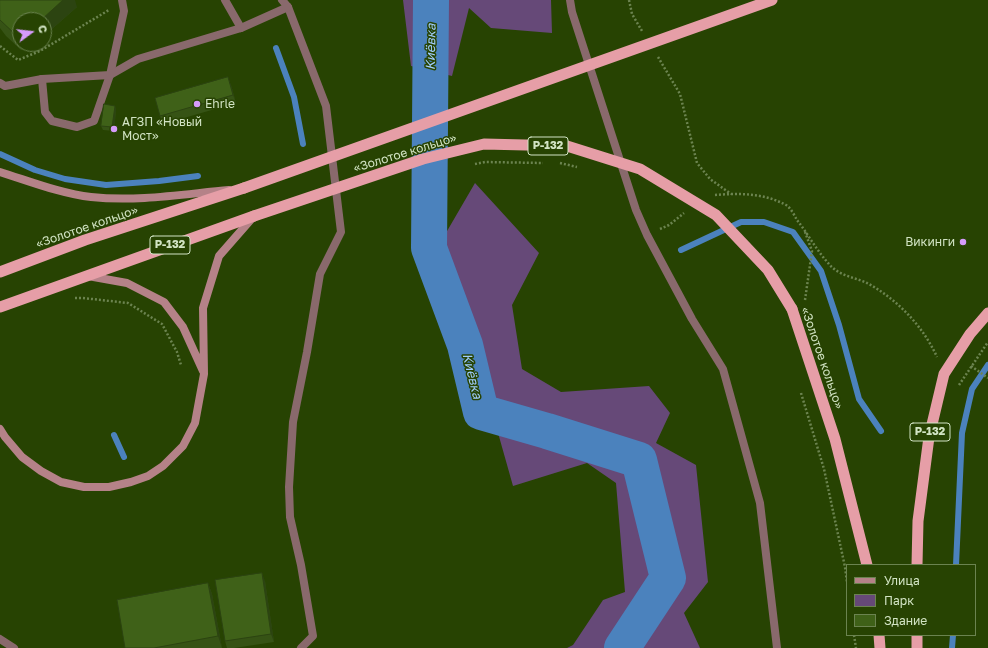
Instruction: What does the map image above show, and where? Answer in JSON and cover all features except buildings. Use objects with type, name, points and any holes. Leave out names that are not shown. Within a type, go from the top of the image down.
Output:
[{"type":"highway","name":"«Золотое кольцо»","points":[[0,272],[85,240],[244,188],[772,0]]},
{"type":"highway","name":"«Золотое кольцо»","points":[[254,216],[422,158],[484,144],[567,146],[640,169],[716,215],[768,270],[792,309],[835,439],[867,564]]},
{"type":"highway","name":"Р-132","points":[[0,307],[254,216]]},
{"type":"highway","name":"Р-132","points":[[918,564],[918,520],[929,437],[944,374],[970,334],[988,314]]},
{"type":"highway","points":[[879,636],[880,648]]},
{"type":"highway","points":[[917,636],[917,648]]},
{"type":"main road","points":[[0,172],[54,189],[91,197],[134,199],[244,188]]},
{"type":"main road","points":[[0,429],[4,437],[22,457],[41,471],[61,482],[84,488],[109,487],[131,482],[148,476],[163,466],[183,446],[196,423],[204,374],[203,308],[219,256],[254,216]]},
{"type":"main road","points":[[86,275],[127,283],[164,302],[183,327],[204,374]]},
{"type":"street","points":[[225,0],[242,28]]},
{"type":"street","points":[[282,0],[288,7],[326,106],[341,232],[320,274],[307,352],[292,422],[289,487],[290,517],[301,565],[314,636],[301,648]]},
{"type":"street","points":[[570,0],[572,12],[636,210],[647,235],[692,319],[723,370],[760,503],[777,648]]},
{"type":"street","points":[[42,79],[45,112],[52,121],[77,127],[94,121],[110,75],[124,11],[123,2]]},
{"type":"street","points":[[0,83],[4,86],[42,79],[110,75],[138,58],[242,28],[288,7]]},
{"type":"street","points":[[0,639],[14,648]]},
{"type":"path","points":[[629,0],[632,14],[644,34]]},
{"type":"path","points":[[0,46],[18,60],[40,51],[123,2]]},
{"type":"path","points":[[656,55],[680,94],[697,163],[710,178],[732,194],[761,195],[787,206],[830,265],[843,274],[866,283],[890,297],[902,308],[930,343],[944,374]]},
{"type":"path","points":[[470,165],[485,162],[547,163]]},
{"type":"path","points":[[554,163],[562,163],[583,169]]},
{"type":"path","points":[[678,210],[685,214]]},
{"type":"path","points":[[804,230],[812,251],[805,302]]},
{"type":"path","points":[[70,299],[83,298],[128,303],[162,324],[177,352],[181,365]]},
{"type":"path","points":[[970,366],[988,378]]},
{"type":"path","points":[[801,392],[824,469],[846,574]]},
{"type":"path","points":[[854,636],[856,648]]},
{"type":"green space","points":[[403,0],[551,0],[552,33],[491,28],[469,8],[452,76],[411,66]]},
{"type":"green space","points":[[475,183],[539,253],[512,305],[522,369],[561,392],[649,386],[670,413],[656,443],[696,465],[708,582],[684,613],[700,648],[567,648],[573,645],[603,600],[625,592],[616,483],[587,463],[513,486],[443,238]]},
{"type":"waterway","name":"Киёвка","points":[[431,0],[429,248],[465,345],[481,412],[639,460],[668,578],[622,648]]},
{"type":"waterway","points":[[276,48],[294,97],[303,144]]},
{"type":"waterway","points":[[0,154],[35,170],[65,179],[106,185],[198,176]]},
{"type":"waterway","points":[[681,250],[741,222],[764,222],[793,232],[821,271],[839,325],[859,399],[881,431]]},
{"type":"waterway","points":[[956,564],[962,433],[972,389],[988,365]]},
{"type":"waterway","points":[[114,435],[124,457]]},
{"type":"waterway","points":[[952,648],[953,636]]},
{"type":"place","name":"Ehrle","points":[[197,104]]},
{"type":"place","name":"АГЗП «Новый Мост»","points":[[114,129]]},
{"type":"place","name":"Викинги","points":[[963,242]]}]
